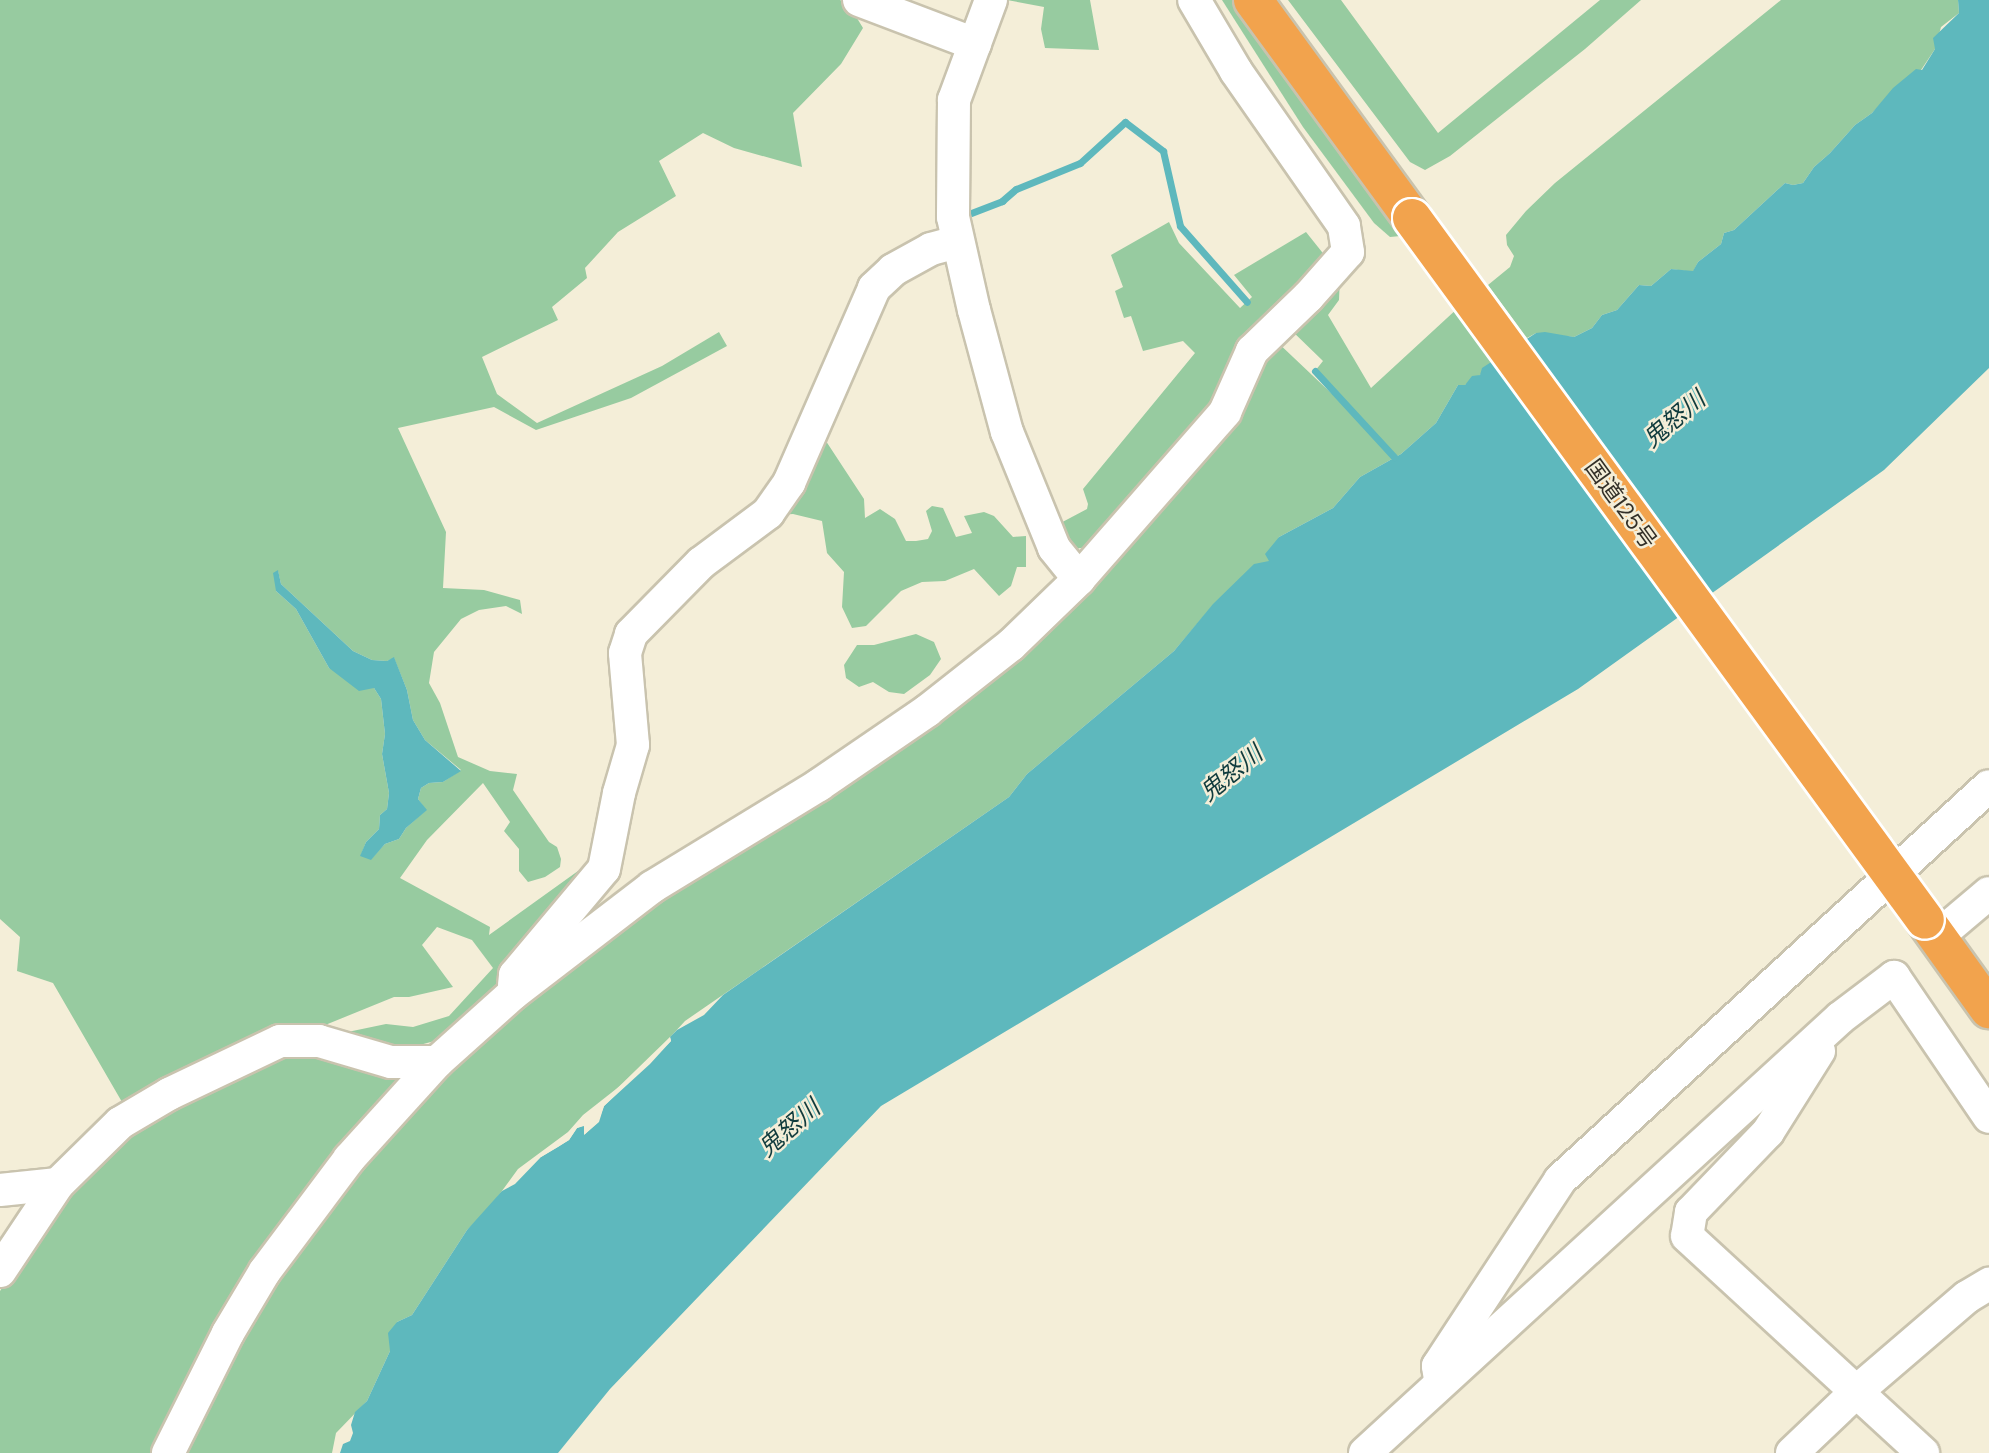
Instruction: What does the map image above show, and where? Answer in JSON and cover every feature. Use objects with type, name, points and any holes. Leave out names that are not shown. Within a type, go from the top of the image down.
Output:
[{"type":"highway","name":"国道125号","points":[[1254,0],[1989,1009]]},
{"type":"street","points":[[859,0],[975,44]]},
{"type":"street","points":[[991,0],[954,100],[951,149],[957,242],[1007,432],[1054,548],[1079,579]]},
{"type":"street","points":[[168,1453],[228,1333],[265,1271],[349,1159],[437,1062],[513,993],[652,887],[819,785],[927,711],[1011,645],[1079,579],[1225,412],[1252,351],[1308,297],[1348,252],[1344,226],[1236,71],[1194,0]]},
{"type":"street","points":[[513,993],[514,975],[604,869],[619,793],[633,745],[625,653],[631,634],[701,563],[768,513],[789,483],[874,288],[893,270],[931,249],[957,242]]},
{"type":"street","points":[[1441,1384],[1438,1366],[1572,1163],[1989,786]]},
{"type":"street","points":[[1931,929],[1989,893]]},
{"type":"street","points":[[1365,1453],[1840,1018],[1894,977],[1989,1116]]},
{"type":"street","points":[[1840,1018],[1768,1132],[1691,1212],[1686,1236],[1923,1453]]},
{"type":"street","points":[[0,1271],[58,1184],[120,1123],[169,1094],[280,1041],[318,1041],[391,1062],[437,1062]]},
{"type":"street","points":[[0,1190],[58,1184]]},
{"type":"street","points":[[1792,1453],[1856,1392],[1967,1297],[1989,1284]]},
{"type":"green space","points":[[0,0],[840,0],[849,5],[863,28],[841,64],[793,113],[802,167],[734,148],[703,133],[659,161],[676,196],[618,232],[585,268],[587,278],[552,307],[558,320],[482,357],[497,394],[537,423],[662,366],[719,332],[727,346],[631,398],[536,430],[494,407],[398,428],[446,532],[443,588],[484,590],[520,600],[522,614],[506,606],[479,610],[461,619],[434,652],[429,683],[440,703],[458,757],[490,771],[517,774],[513,790],[549,842],[557,847],[561,859],[560,867],[545,877],[528,882],[519,871],[519,849],[504,831],[510,822],[483,783],[427,840],[400,878],[490,927],[489,935],[578,871],[597,870],[493,1000],[453,1036],[390,1053],[338,1034],[386,1024],[413,1027],[449,1016],[493,968],[472,940],[437,927],[422,945],[453,987],[409,997],[394,997],[136,1102],[122,1102],[53,983],[17,971],[20,937],[0,919]],"holes":[[[278,571],[281,584],[353,651],[372,660],[387,661],[394,658],[407,690],[413,720],[425,740],[461,770],[443,782],[429,783],[421,788],[418,799],[426,810],[406,828],[399,839],[385,844],[371,859],[361,855],[366,842],[379,829],[380,815],[387,809],[389,793],[382,754],[385,734],[381,699],[374,688],[329,668],[296,609],[276,591]]]},
{"type":"green space","points":[[1007,0],[1090,0],[1099,50],[1045,48],[1041,29],[1044,7]]},
{"type":"green space","points":[[1222,0],[1243,0],[1411,235],[1390,237],[1374,223],[1303,127]]},
{"type":"green space","points":[[1288,0],[1341,0],[1438,133],[1600,0],[1641,0],[1585,49],[1450,156],[1425,170],[1410,162]]},
{"type":"green space","points":[[1781,0],[1958,0],[1959,13],[1941,27],[1935,49],[1921,70],[1855,125],[1814,167],[1803,183],[1785,183],[1734,230],[1724,233],[1721,244],[1698,262],[1693,272],[1671,269],[1651,286],[1639,285],[1617,310],[1602,315],[1592,328],[1574,337],[1536,333],[1527,338],[1488,285],[1510,267],[1514,256],[1507,245],[1506,235],[1555,183]]},
{"type":"green space","points":[[1169,222],[1179,243],[1240,308],[1252,297],[1234,275],[1306,232],[1330,262],[1222,399],[1094,546],[1074,549],[1053,527],[1087,509],[1083,489],[1195,353],[1183,341],[1143,351],[1131,316],[1124,318],[1115,291],[1123,287],[1111,255]]},
{"type":"green space","points":[[1340,276],[1339,300],[1328,315],[1371,388],[1459,307],[1497,357],[1480,375],[1465,385],[1458,385],[1436,423],[1401,454],[1360,477],[1333,508],[1279,537],[1270,561],[1213,605],[1174,651],[1027,774],[1009,797],[685,1021],[639,1071],[583,1115],[568,1132],[518,1169],[488,1210],[467,1230],[412,1315],[397,1322],[390,1351],[367,1401],[336,1433],[332,1453],[180,1453],[300,1234],[412,1108],[487,1033],[596,943],[951,699],[1274,339],[1331,393],[1340,398],[1315,371],[1323,361],[1288,327]]},
{"type":"green space","points":[[820,432],[864,499],[865,518],[880,509],[895,519],[906,541],[916,541],[928,539],[932,531],[926,511],[932,506],[943,508],[956,537],[972,533],[964,516],[984,512],[994,516],[1013,537],[1026,536],[1026,567],[1017,567],[1011,586],[999,596],[974,569],[945,581],[922,582],[901,591],[866,626],[852,628],[842,607],[844,572],[827,553],[822,521],[793,514],[779,515]]},
{"type":"green space","points":[[916,634],[934,642],[941,659],[930,675],[904,694],[889,692],[873,682],[859,687],[846,678],[844,665],[857,645],[874,645]]},
{"type":"green space","points":[[294,1049],[412,1074],[155,1453],[0,1453],[0,1291],[63,1195],[128,1132]]},
{"type":"water","name":"鬼怒川","points":[[1958,0],[1989,0],[1989,368],[1884,470],[1578,689],[881,1106],[610,1389],[558,1453],[340,1453],[343,1444],[350,1441],[353,1433],[351,1425],[355,1412],[367,1401],[390,1351],[388,1333],[397,1322],[412,1315],[467,1230],[502,1191],[515,1184],[541,1157],[569,1140],[577,1128],[585,1125],[585,1134],[598,1122],[604,1106],[671,1041],[670,1037],[677,1030],[704,1015],[723,995],[1009,797],[1027,774],[1174,651],[1213,604],[1254,564],[1269,561],[1265,554],[1279,537],[1333,508],[1360,477],[1401,454],[1436,423],[1458,385],[1465,385],[1472,376],[1480,375],[1482,368],[1536,333],[1574,337],[1592,328],[1602,315],[1617,310],[1639,285],[1651,286],[1671,269],[1693,271],[1698,262],[1721,244],[1724,233],[1734,230],[1785,183],[1803,183],[1814,167],[1855,125],[1872,113],[1893,88],[1916,69],[1922,70],[1935,49],[1933,38],[1959,13]]},
{"type":"water","points":[[278,570],[281,584],[353,651],[372,660],[387,661],[394,657],[407,690],[413,720],[425,740],[461,771],[443,782],[429,783],[421,788],[418,799],[427,810],[406,828],[399,839],[385,844],[371,860],[360,856],[366,842],[379,829],[380,815],[387,809],[389,793],[382,754],[385,734],[381,699],[374,688],[359,691],[329,668],[296,609],[276,591],[273,573]]},
{"type":"pier","points":[[670,1037],[671,1041],[650,1064],[604,1106],[599,1122],[584,1135],[584,1126],[577,1128],[569,1140],[541,1157],[538,1155],[566,1137],[575,1125],[585,1122],[588,1125],[596,1120],[601,1104]]},
{"type":"waterway","points":[[966,215],[1002,201],[1016,189],[1080,163],[1125,122],[1163,151],[1180,226],[1247,302]]},
{"type":"waterway","points":[[1315,371],[1394,457]]}]
